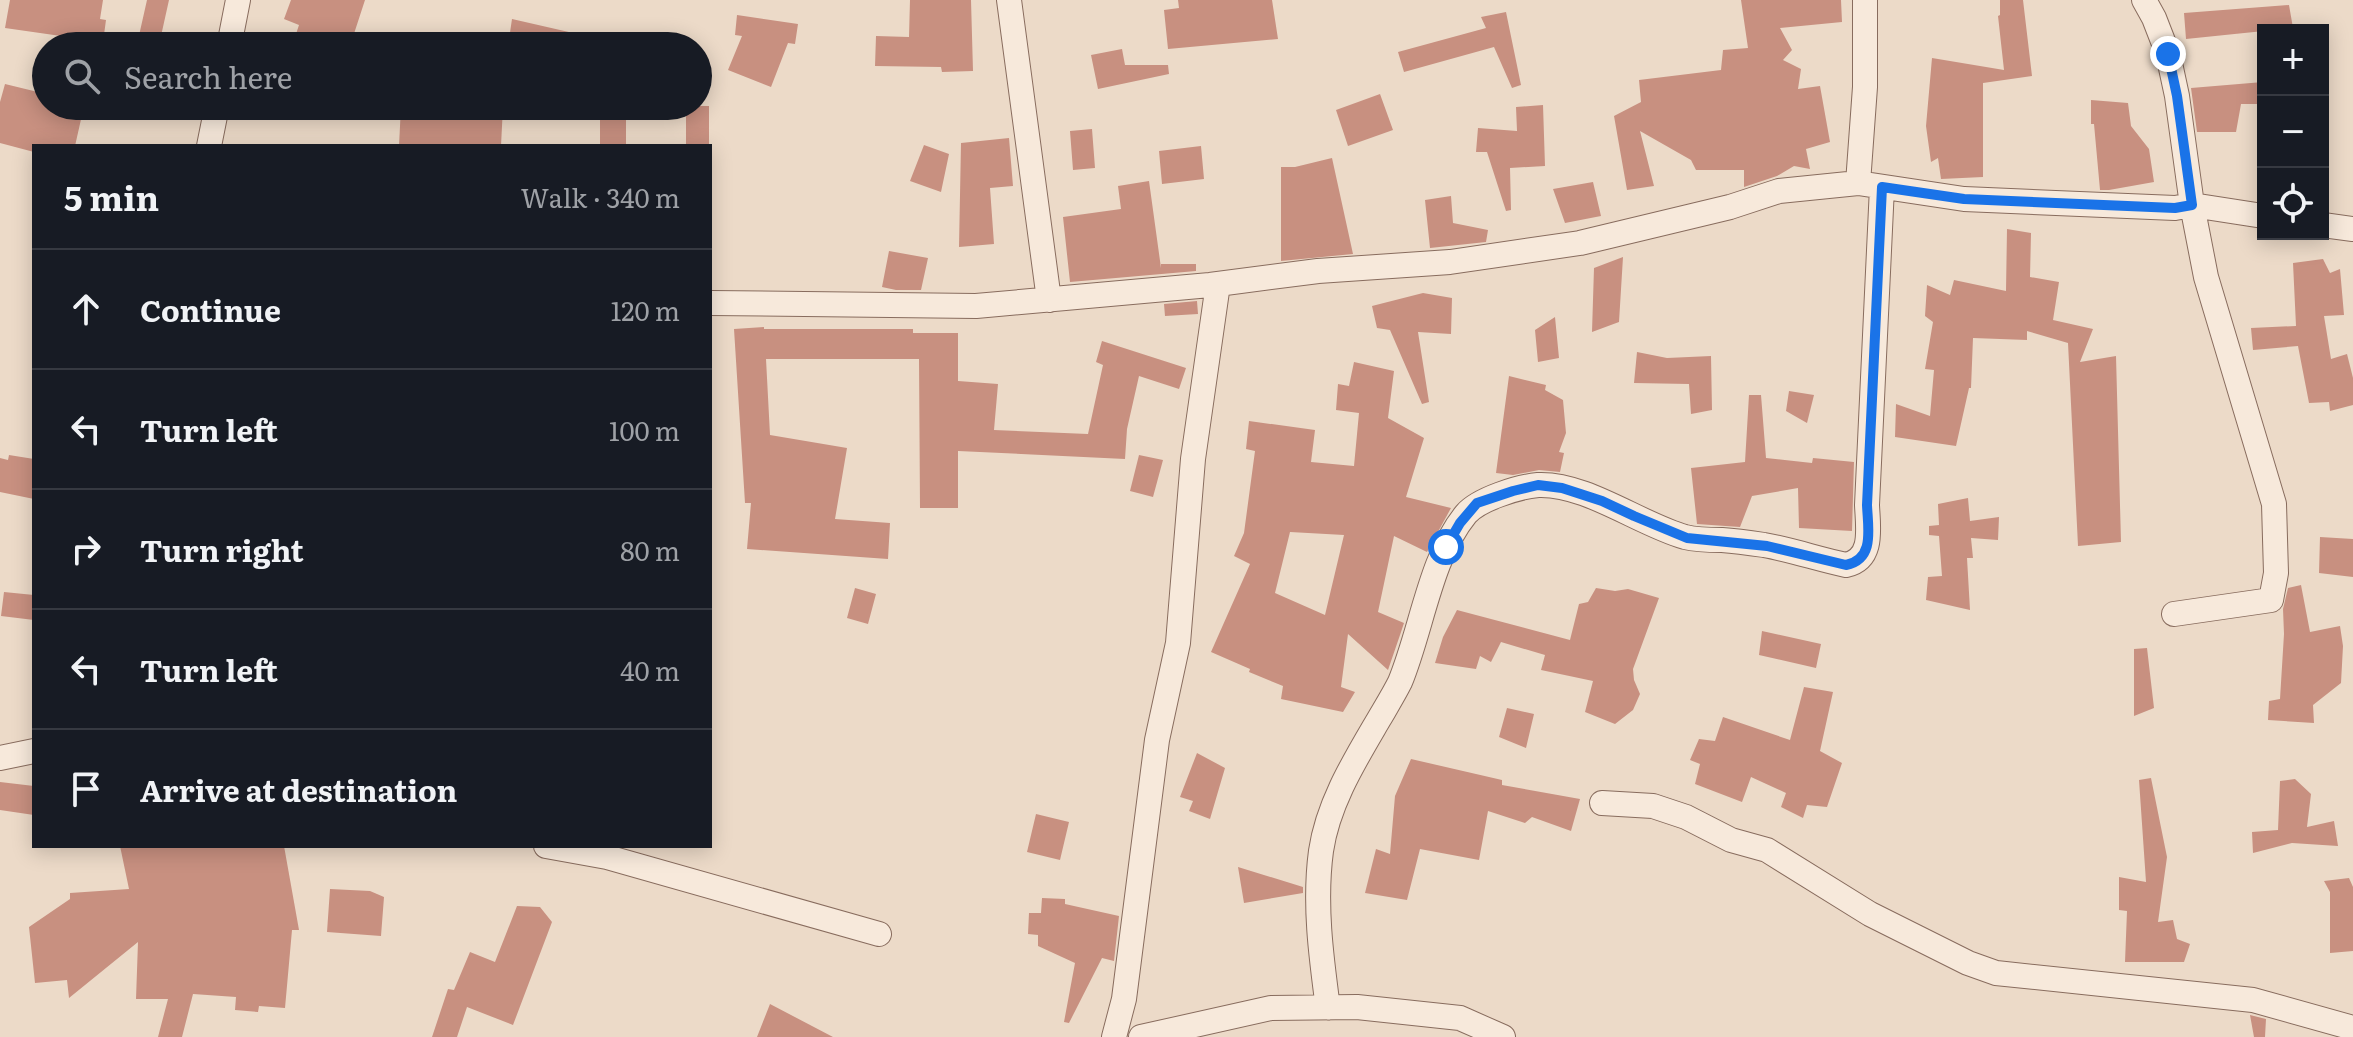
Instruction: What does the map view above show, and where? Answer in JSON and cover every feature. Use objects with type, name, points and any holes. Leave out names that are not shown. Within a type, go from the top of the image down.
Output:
[{"type":"street","points":[[232,32],[238,0]]},
{"type":"street","points":[[1009,0],[1049,300]]},
{"type":"street","points":[[1328,1008],[1319,937],[1319,877],[1330,817],[1350,769],[1399,682],[1452,534],[1477,503],[1538,485],[1562,488],[1602,501],[1687,538],[1767,546],[1846,565],[1863,557],[1868,538],[1870,185],[1865,0]]},
{"type":"street","points":[[2144,0],[2168,54],[2206,277],[2274,504],[2276,573],[2271,600],[2174,614]]},
{"type":"street","points":[[209,144],[214,120]]},
{"type":"street","points":[[712,303],[976,306],[1218,284],[1318,271],[1450,262],[1580,243],[1730,207],[1779,191],[1870,185],[1964,199],[2175,208],[2192,205],[2257,215]]},
{"type":"street","points":[[2329,226],[2353,229]]},
{"type":"street","points":[[1114,1037],[1124,999],[1157,740],[1178,643],[1193,459],[1218,284]]},
{"type":"street","points":[[0,758],[32,751]]},
{"type":"street","points":[[1602,803],[1653,806],[1686,817],[1731,840],[1767,850],[1870,914],[1968,963],[1996,973],[2253,1000],[2353,1028]]},
{"type":"street","points":[[557,848],[607,857],[879,934]]},
{"type":"street","points":[[1141,1037],[1271,1008],[1357,1007],[1460,1018],[1503,1037]]},
{"type":"building","points":[[10,0],[103,0],[100,19],[106,20],[104,32],[33,32],[5,28]]},
{"type":"building","points":[[147,0],[169,0],[162,32],[140,32]]},
{"type":"building","points":[[291,0],[365,0],[355,32],[297,32],[299,25],[284,19]]},
{"type":"building","points":[[910,0],[971,0],[973,71],[942,72],[941,67],[875,66],[876,36],[909,37]]},
{"type":"building","points":[[1178,0],[1272,0],[1278,39],[1168,49],[1164,10],[1179,8]]},
{"type":"building","points":[[1741,0],[1841,0],[1842,22],[1780,28],[1792,50],[1783,60],[1801,69],[1798,89],[1820,86],[1830,142],[1806,149],[1810,169],[1794,166],[1777,176],[1744,187],[1744,170],[1696,170],[1691,160],[1640,131],[1654,186],[1627,190],[1614,116],[1641,102],[1639,80],[1721,70],[1723,50],[1748,48]]},
{"type":"building","points":[[2000,0],[2023,0],[2032,76],[1983,83],[1983,177],[1941,179],[1938,158],[1931,162],[1926,126],[1932,58],[2004,70],[1998,16]]},
{"type":"building","points":[[2289,5],[2292,24],[2257,24],[2257,32],[2186,39],[2184,13]]},
{"type":"building","points":[[1506,12],[1521,85],[1512,88],[1494,47],[1404,72],[1398,52],[1486,28],[1481,17]]},
{"type":"building","points":[[737,15],[798,24],[795,44],[788,43],[771,87],[728,70],[742,36],[735,35]]},
{"type":"building","points":[[512,19],[569,32],[510,32]]},
{"type":"building","points":[[1122,49],[1125,65],[1168,65],[1169,74],[1098,89],[1091,55]]},
{"type":"building","points":[[2257,82],[2257,104],[2241,104],[2236,132],[2197,132],[2191,88]]},
{"type":"building","points":[[5,84],[32,91],[32,120],[81,120],[75,144],[32,144],[32,151],[0,143],[0,102]]},
{"type":"building","points":[[1380,94],[1393,130],[1348,146],[1336,110]]},
{"type":"building","points":[[2091,100],[2128,103],[2131,126],[2149,149],[2154,182],[2100,190]]},
{"type":"building","points":[[1543,105],[1545,166],[1510,168],[1511,210],[1506,211],[1487,152],[1476,152],[1478,128],[1517,131],[1516,107]]},
{"type":"building","points":[[400,120],[502,120],[501,144],[399,144]]},
{"type":"building","points":[[600,120],[626,120],[626,144],[600,144]]},
{"type":"building","points":[[686,120],[709,120],[709,144],[686,144]]},
{"type":"building","points":[[1092,129],[1095,168],[1073,170],[1070,131]]},
{"type":"building","points":[[1009,138],[1013,186],[990,188],[994,244],[959,247],[961,143]]},
{"type":"building","points":[[924,145],[949,154],[941,192],[910,181]]},
{"type":"building","points":[[1201,146],[1204,179],[1162,184],[1159,151]]},
{"type":"building","points":[[1332,158],[1353,254],[1281,261],[1281,167],[1295,167]]},
{"type":"building","points":[[1149,181],[1161,268],[1161,264],[1196,264],[1196,271],[1070,282],[1063,217],[1121,209],[1118,186]]},
{"type":"building","points":[[1593,182],[1601,216],[1565,223],[1553,189]]},
{"type":"building","points":[[1451,196],[1453,223],[1488,230],[1486,242],[1430,248],[1425,200]]},
{"type":"building","points":[[2007,229],[2031,233],[2030,277],[2059,282],[2053,320],[2093,329],[2080,362],[2116,356],[2121,542],[2078,546],[2068,343],[2027,331],[2027,340],[1973,338],[1971,388],[1956,446],[1895,437],[1896,404],[1930,416],[1934,370],[1925,369],[1933,322],[1925,316],[1927,285],[1950,295],[1954,280],[2006,291]]},
{"type":"building","points":[[889,251],[928,258],[921,290],[882,287]]},
{"type":"building","points":[[1623,257],[1619,322],[1592,332],[1594,268]]},
{"type":"building","points":[[2323,259],[2330,273],[2340,269],[2344,315],[2324,316],[2331,359],[2347,354],[2353,378],[2353,405],[2330,411],[2329,402],[2309,403],[2298,346],[2253,350],[2251,328],[2296,326],[2293,263]]},
{"type":"building","points":[[1423,293],[1452,298],[1451,334],[1418,332],[1429,402],[1422,404],[1390,330],[1377,328],[1372,306]]},
{"type":"building","points":[[1197,301],[1198,314],[1165,316],[1164,304]]},
{"type":"building","points":[[1555,317],[1559,358],[1538,362],[1535,330]]},
{"type":"building","points":[[734,329],[913,329],[913,333],[958,333],[958,381],[998,384],[994,430],[1088,434],[1103,365],[1096,362],[1102,341],[1186,368],[1179,389],[1139,376],[1127,429],[1125,459],[958,451],[958,508],[920,508],[919,359],[766,359],[770,435],[847,448],[835,519],[890,523],[888,559],[747,549],[751,503],[745,503]]},
{"type":"building","points":[[1637,352],[1667,358],[1711,356],[1712,410],[1691,414],[1689,384],[1634,383]]},
{"type":"building","points":[[1354,362],[1394,371],[1388,418],[1424,438],[1406,497],[1451,508],[1427,552],[1394,536],[1378,612],[1404,623],[1388,670],[1348,634],[1341,687],[1355,692],[1343,712],[1281,699],[1283,686],[1211,652],[1250,564],[1234,556],[1244,533],[1255,451],[1246,449],[1249,421],[1315,430],[1311,462],[1354,466],[1359,413],[1336,410],[1338,384],[1349,386]],"holes":[[[1290,532],[1344,535],[1325,615],[1275,593]]]},
{"type":"building","points":[[1509,376],[1546,385],[1545,390],[1563,400],[1566,433],[1559,452],[1564,453],[1560,472],[1496,473]]},
{"type":"building","points":[[1789,391],[1814,395],[1807,423],[1786,411]]},
{"type":"building","points":[[1749,395],[1761,395],[1766,458],[1812,463],[1813,458],[1854,462],[1852,531],[1799,528],[1798,488],[1752,496],[1740,527],[1697,524],[1691,468],[1745,462]]},
{"type":"building","points":[[9,455],[32,459],[32,499],[0,492],[0,458],[8,460]]},
{"type":"building","points":[[1139,455],[1163,460],[1153,497],[1130,491]]},
{"type":"building","points":[[1968,498],[1970,521],[1999,517],[1998,540],[1971,538],[1973,558],[1967,558],[1970,610],[1926,600],[1928,577],[1942,576],[1939,536],[1929,535],[1929,526],[1939,525],[1938,504]]},
{"type":"building","points":[[2320,537],[2353,539],[2353,577],[2319,573]]},
{"type":"building","points":[[2301,585],[2310,632],[2340,626],[2343,646],[2341,683],[2313,705],[2314,723],[2268,720],[2269,701],[2280,699],[2283,609],[2288,588]]},
{"type":"building","points":[[855,588],[876,594],[868,624],[847,618]]},
{"type":"building","points":[[1596,588],[1615,591],[1628,589],[1659,598],[1633,669],[1640,694],[1633,710],[1615,724],[1585,712],[1593,681],[1541,670],[1545,655],[1501,642],[1491,662],[1480,656],[1476,669],[1435,663],[1443,637],[1457,610],[1570,640],[1579,604],[1588,602]]},
{"type":"building","points":[[4,592],[32,595],[32,620],[1,616]]},
{"type":"building","points":[[1762,631],[1821,644],[1816,668],[1759,655]]},
{"type":"building","points":[[2147,648],[2154,708],[2134,716],[2134,649]]},
{"type":"building","points":[[1804,687],[1833,692],[1820,751],[1842,763],[1827,807],[1807,805],[1803,818],[1781,807],[1786,793],[1751,777],[1742,802],[1695,784],[1700,764],[1690,760],[1699,739],[1715,741],[1723,717],[1790,740]]},
{"type":"building","points":[[1507,708],[1534,714],[1526,748],[1499,737]]},
{"type":"building","points":[[1197,753],[1225,768],[1210,819],[1189,811],[1193,801],[1180,797]]},
{"type":"building","points":[[1411,759],[1502,780],[1502,785],[1580,799],[1571,831],[1532,817],[1525,823],[1488,811],[1479,860],[1420,849],[1407,900],[1365,893],[1376,849],[1390,854],[1395,796]]},
{"type":"building","points":[[2151,778],[2167,857],[2158,922],[2173,920],[2177,939],[2190,944],[2184,962],[2125,962],[2127,911],[2119,910],[2119,877],[2146,882],[2139,780]]},
{"type":"building","points":[[2295,779],[2311,794],[2307,827],[2334,821],[2338,846],[2292,843],[2253,853],[2252,832],[2278,830],[2280,781]]},
{"type":"building","points":[[0,782],[32,786],[32,815],[0,810]]},
{"type":"building","points":[[1036,814],[1069,822],[1060,860],[1027,852]]},
{"type":"building","points":[[120,848],[284,848],[299,930],[292,930],[285,1008],[259,1006],[258,1012],[235,1010],[236,997],[193,994],[182,1037],[158,1037],[168,999],[136,999],[138,942],[69,998],[67,980],[35,983],[29,927],[70,899],[70,893],[129,889]]},
{"type":"building","points":[[1238,867],[1303,887],[1303,893],[1244,903]]},
{"type":"building","points":[[2349,878],[2353,887],[2353,951],[2330,953],[2330,892],[2324,881]]},
{"type":"building","points":[[330,889],[370,891],[384,897],[381,936],[327,932]]},
{"type":"building","points":[[1042,898],[1065,899],[1065,904],[1119,916],[1114,961],[1102,958],[1069,1023],[1064,1022],[1075,963],[1038,946],[1038,935],[1028,934],[1029,913],[1041,913]]},
{"type":"building","points":[[517,906],[540,907],[552,922],[513,1025],[467,1007],[457,1037],[432,1037],[448,989],[454,990],[470,952],[495,962]]},
{"type":"building","points":[[770,1004],[833,1037],[757,1037]]},
{"type":"building","points":[[2250,1015],[2266,1019],[2265,1037],[2254,1037]]},
{"type":"route","points":[[1446,547],[1467,512],[1477,503],[1538,485],[1562,488],[1602,501],[1687,538],[1767,546],[1846,565],[1858,561],[1863,557],[1868,538],[1882,187],[1964,199],[2175,208],[2192,205],[2168,54]]}]
